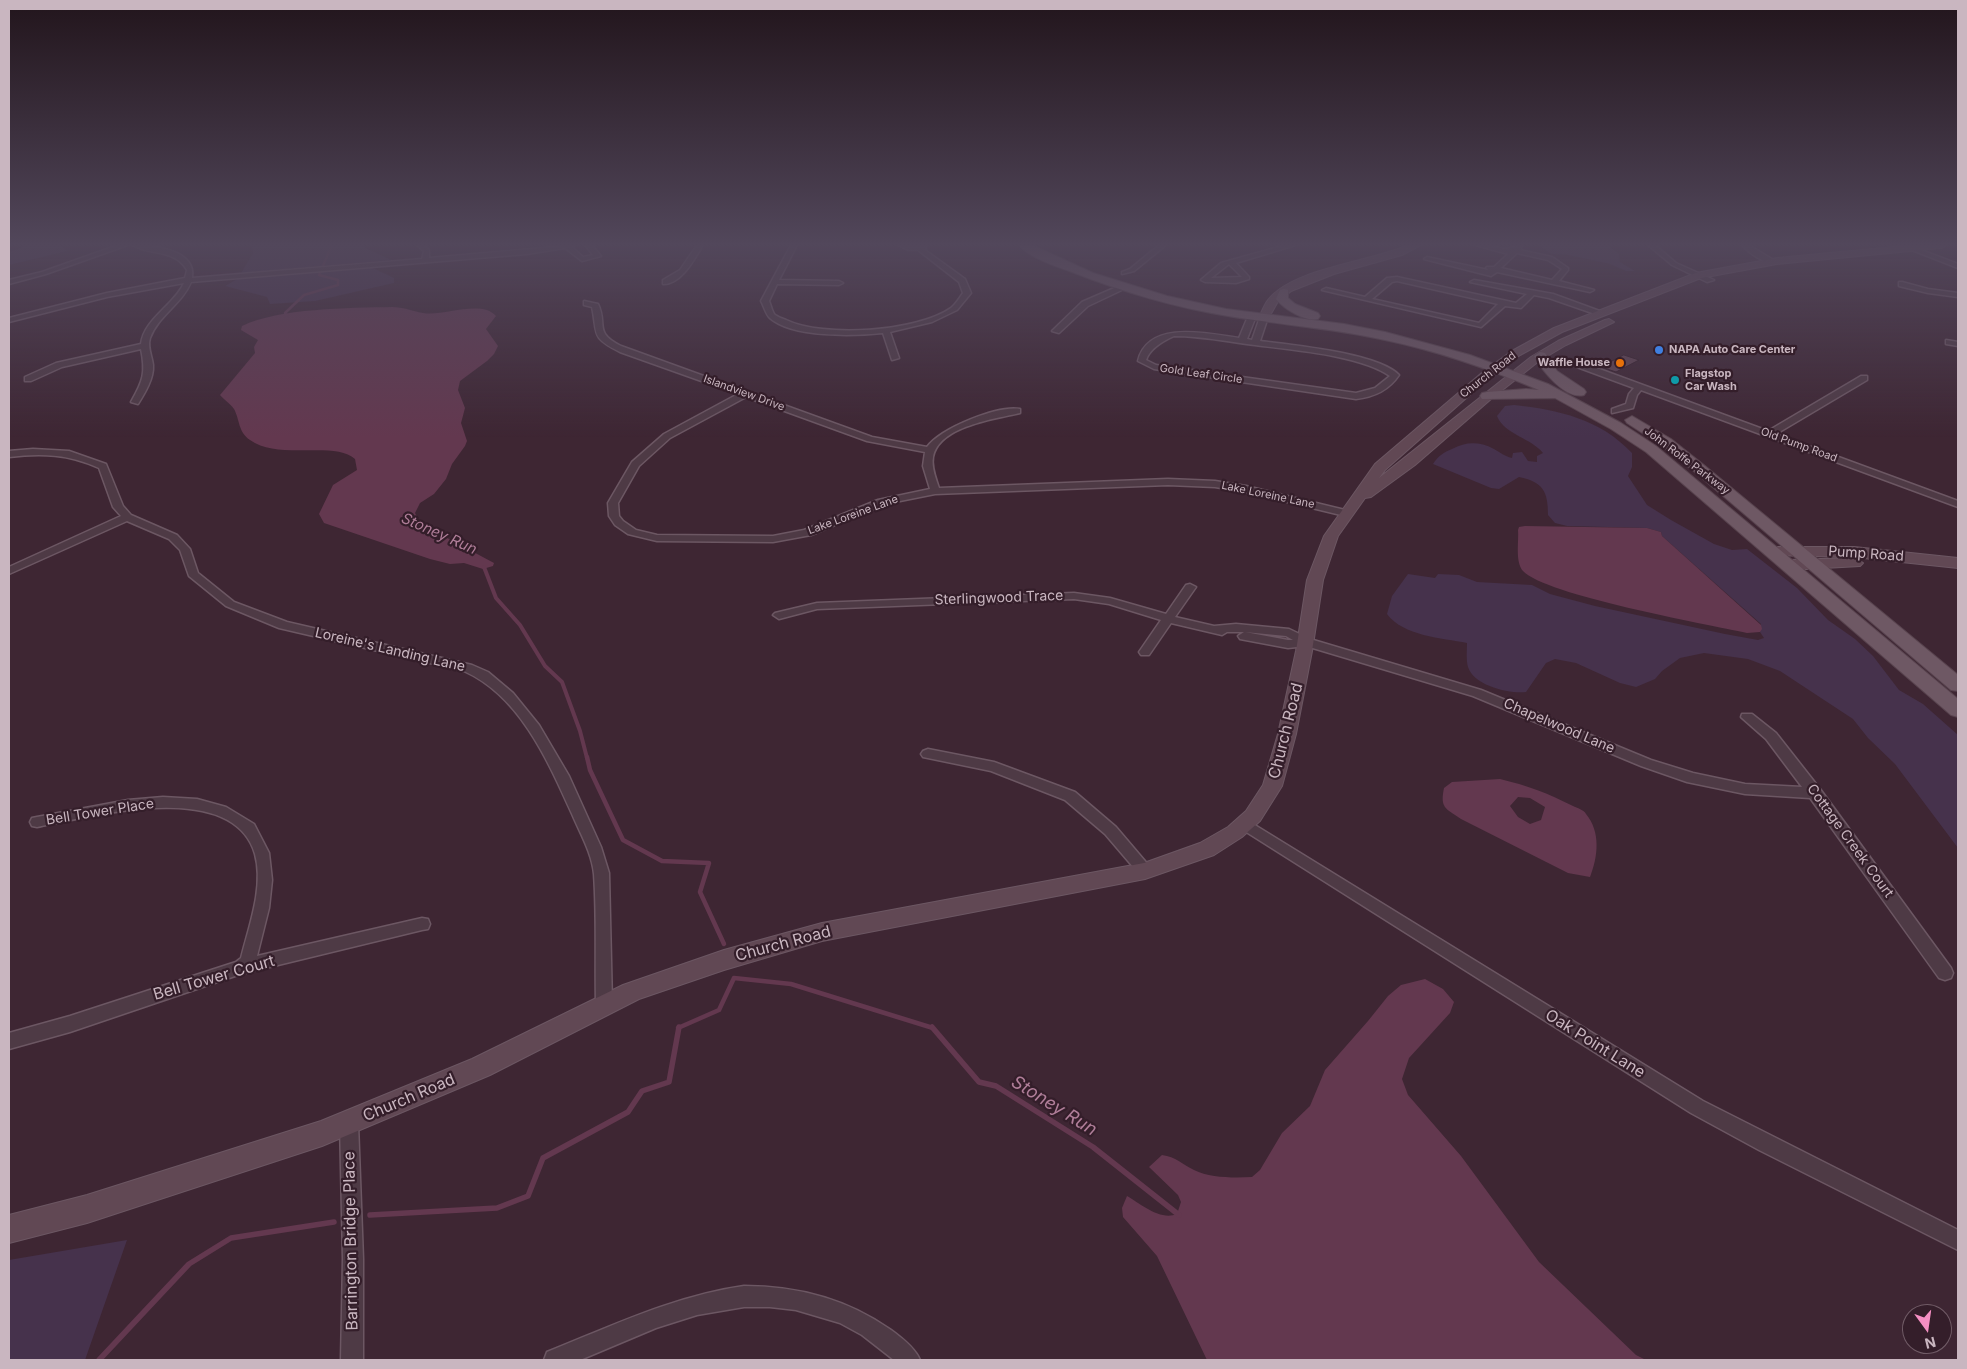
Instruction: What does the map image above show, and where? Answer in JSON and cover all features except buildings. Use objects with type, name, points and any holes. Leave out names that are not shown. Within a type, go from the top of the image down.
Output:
[{"type":"main road","points":[[1221,309],[1260,313]]},
{"type":"main road","points":[[1240,309],[1260,313]]},
{"type":"main road","points":[[1260,313],[1263,309]]},
{"type":"main road","points":[[1260,313],[1264,309]]},
{"type":"main road","points":[[1298,309],[1314,316]]},
{"type":"main road","name":"Church Road","points":[[9,1229],[191,1177],[349,1123],[482,1067],[631,992],[724,960],[822,932],[1145,871],[1207,849],[1245,824],[1259,808],[1272,786],[1287,734],[1306,642],[1312,592],[1321,561],[1331,536],[1380,467],[1500,364],[1545,336],[1613,309]]},
{"type":"main road","name":"Church Road","points":[[1350,508],[1410,462],[1487,396],[1540,356],[1577,336],[1637,309]]},
{"type":"main road","name":"John Rolfe Parkway","points":[[1260,313],[1314,316],[1418,335],[1519,371],[1577,397],[1616,411],[1676,450],[1958,710]]},
{"type":"main road","name":"John Rolfe Parkway","points":[[1260,313],[1390,337],[1500,364]]},
{"type":"main road","points":[[1540,356],[1552,374],[1577,397]]},
{"type":"main road","points":[[1487,396],[1526,393],[1577,397]]},
{"type":"main road","name":"John Rolfe Parkway","points":[[1577,397],[1651,449],[1773,552],[1815,564],[1958,684]]},
{"type":"main road","name":"Pump Road","points":[[1794,558],[1881,554],[1958,563]]},
{"type":"main road","name":"Pump Road","points":[[1815,564],[1848,563],[1958,574]]},
{"type":"street","points":[[9,320],[53,309]]},
{"type":"street","points":[[136,402],[148,370],[144,346],[150,331],[170,309]]},
{"type":"street","name":"Islandview Drive","points":[[595,309],[597,330],[609,343],[870,439],[930,450]]},
{"type":"street","points":[[766,309],[771,316],[784,324],[819,332],[886,330],[912,326],[938,318],[955,309]]},
{"type":"street","points":[[1056,331],[1080,309]]},
{"type":"street","points":[[1408,309],[1471,324],[1481,324],[1497,309]]},
{"type":"street","points":[[1588,309],[1601,313]]},
{"type":"street","points":[[1242,341],[1260,313]]},
{"type":"street","points":[[1255,343],[1260,313]]},
{"type":"street","points":[[886,330],[895,358]]},
{"type":"street","name":"Gold Leaf Circle","points":[[1174,334],[1255,343],[1370,362],[1387,367],[1395,375],[1393,379],[1372,394],[1356,396],[1154,367],[1144,363],[1141,358],[1165,337],[1174,334]]},
{"type":"street","points":[[1949,342],[1958,344]]},
{"type":"street","points":[[28,379],[59,365],[144,346]]},
{"type":"street","name":"Old Pump Road","points":[[1580,365],[1958,504]]},
{"type":"street","points":[[1770,434],[1864,378]]},
{"type":"street","points":[[1616,411],[1630,406],[1633,394],[1640,387]]},
{"type":"street","name":"Lake Loreine Lane","points":[[745,394],[667,436],[635,464],[613,503],[614,516],[619,523],[632,532],[657,538],[772,539],[807,533],[882,502],[935,491],[1158,482],[1200,483],[1246,489],[1350,508]]},
{"type":"street","points":[[935,491],[928,470],[927,458],[930,450],[938,440],[957,428],[976,421],[1017,411]]},
{"type":"street","points":[[9,454],[54,452],[78,456],[103,466],[118,508],[127,516],[9,571]]},
{"type":"street","name":"Loreine's Landing Lane","points":[[127,516],[173,537],[185,549],[193,574],[230,604],[283,625],[468,668],[484,675],[509,696],[534,728],[562,776],[594,847],[601,873],[604,1004]]},
{"type":"street","points":[[1145,652],[1190,587]]},
{"type":"street","name":"Sterlingwood Trace","points":[[779,615],[817,606],[1062,595],[1110,601],[1168,618],[1288,644],[1306,642]]},
{"type":"street","name":"Chapelwood Lane","points":[[1306,642],[1478,693],[1646,763],[1692,778],[1745,789],[1814,792]]},
{"type":"street","name":"Cottage Creek Court","points":[[1747,718],[1770,736],[1814,792],[1945,973]]},
{"type":"street","points":[[928,754],[969,759],[995,766],[1070,796],[1103,822],[1119,838],[1145,871]]},
{"type":"street","name":"Bell Tower Place","points":[[37,822],[115,806],[168,801],[210,806],[234,816],[251,831],[262,852],[265,881],[248,962],[242,967]]},
{"type":"street","name":"Oak Point Lane","points":[[1245,824],[1697,1107],[1766,1144],[1958,1240]]},
{"type":"street","name":"Bell Tower Court","points":[[9,1041],[70,1024],[242,967],[422,924]]},
{"type":"street","name":"Barrington Bridge Place","points":[[349,1123],[353,1259],[352,1360]]},
{"type":"street","points":[[555,1360],[683,1309],[719,1300],[765,1296],[797,1299],[848,1316],[896,1346],[909,1360]]},
{"type":"shaded area","points":[[1514,405],[1563,413],[1578,418],[1620,441],[1632,453],[1632,467],[1628,476],[1647,505],[1714,544],[1732,550],[1747,549],[1797,588],[1828,620],[1855,639],[1873,656],[1899,690],[1923,704],[1958,735],[1958,848],[1895,764],[1868,738],[1853,719],[1780,671],[1748,659],[1704,653],[1680,658],[1662,671],[1655,679],[1636,687],[1620,683],[1576,663],[1555,659],[1546,663],[1526,692],[1511,692],[1485,684],[1472,674],[1467,664],[1467,643],[1413,632],[1394,621],[1387,614],[1392,596],[1408,574],[1435,578],[1438,574],[1459,575],[1477,582],[1532,585],[1550,594],[1595,606],[1725,634],[1758,640],[1764,638],[1760,632],[1761,624],[1662,536],[1661,532],[1647,528],[1567,526],[1555,523],[1548,515],[1547,500],[1543,489],[1534,482],[1519,477],[1499,489],[1491,488],[1433,464],[1446,451],[1472,443],[1488,446],[1512,458],[1513,453],[1522,452],[1528,461],[1537,462],[1537,456],[1543,453],[1506,428],[1497,416],[1505,406]]},
{"type":"shaded area","points":[[127,1240],[85,1360],[9,1360],[9,1260]]},
{"type":"water","points":[[335,309],[407,309],[431,314],[481,309],[489,311],[496,316],[486,329],[498,346],[494,354],[460,381],[458,390],[465,408],[461,423],[467,441],[465,446],[452,464],[446,479],[434,494],[420,503],[415,513],[421,524],[494,563],[493,566],[483,569],[464,563],[450,564],[430,559],[324,523],[319,514],[333,485],[357,470],[355,459],[334,451],[276,449],[262,446],[246,437],[241,430],[234,409],[220,395],[255,353],[254,347],[258,340],[241,330],[242,326],[257,320],[294,312]]},
{"type":"water","points":[[1519,527],[1647,528],[1661,532],[1662,536],[1761,625],[1762,629],[1760,632],[1747,633],[1664,616],[1593,599],[1537,580],[1523,571],[1519,562],[1518,530]]},
{"type":"water","points":[[1500,779],[1538,790],[1584,811],[1591,821],[1597,845],[1590,877],[1568,873],[1461,819],[1443,804],[1444,788],[1452,782]],"holes":[[[1518,797],[1530,798],[1545,807],[1541,820],[1530,824],[1518,817],[1510,806]]]},
{"type":"water","points":[[1425,979],[1443,989],[1454,1002],[1450,1013],[1409,1058],[1402,1079],[1408,1095],[1461,1156],[1539,1262],[1636,1355],[1646,1360],[1207,1360],[1157,1256],[1123,1217],[1122,1208],[1127,1196],[1157,1213],[1171,1216],[1177,1214],[1181,1202],[1178,1195],[1149,1167],[1162,1155],[1171,1157],[1207,1175],[1252,1177],[1260,1170],[1282,1133],[1310,1106],[1325,1070],[1388,996],[1401,985]]},
{"type":"waterway","name":"Stoney Run","points":[[287,316],[285,313],[289,309]]},
{"type":"waterway","name":"Stoney Run","points":[[484,567],[496,598],[520,625],[545,666],[562,682],[580,731],[587,758]]},
{"type":"waterway","name":"Stoney Run","points":[[587,757],[590,770],[623,840],[662,861],[709,863],[700,892],[724,944]]},
{"type":"waterway","name":"Stoney Run","points":[[679,1028],[719,1010],[734,978],[791,984],[933,1028]]},
{"type":"waterway","points":[[370,1215],[497,1208],[528,1196],[543,1158],[628,1112],[642,1091],[669,1082],[679,1028]]},
{"type":"waterway","name":"Stoney Run","points":[[933,1028],[979,1082],[996,1086],[1093,1147],[1179,1215]]},
{"type":"waterway","points":[[99,1360],[189,1264],[231,1238],[334,1222]]},
{"type":"place","name":"NAPA Auto Care Center","points":[[1659,350]]},
{"type":"place","name":"Waffle House","points":[[1620,363]]},
{"type":"place","name":"Flagstop Car Wash","points":[[1675,380]]}]
